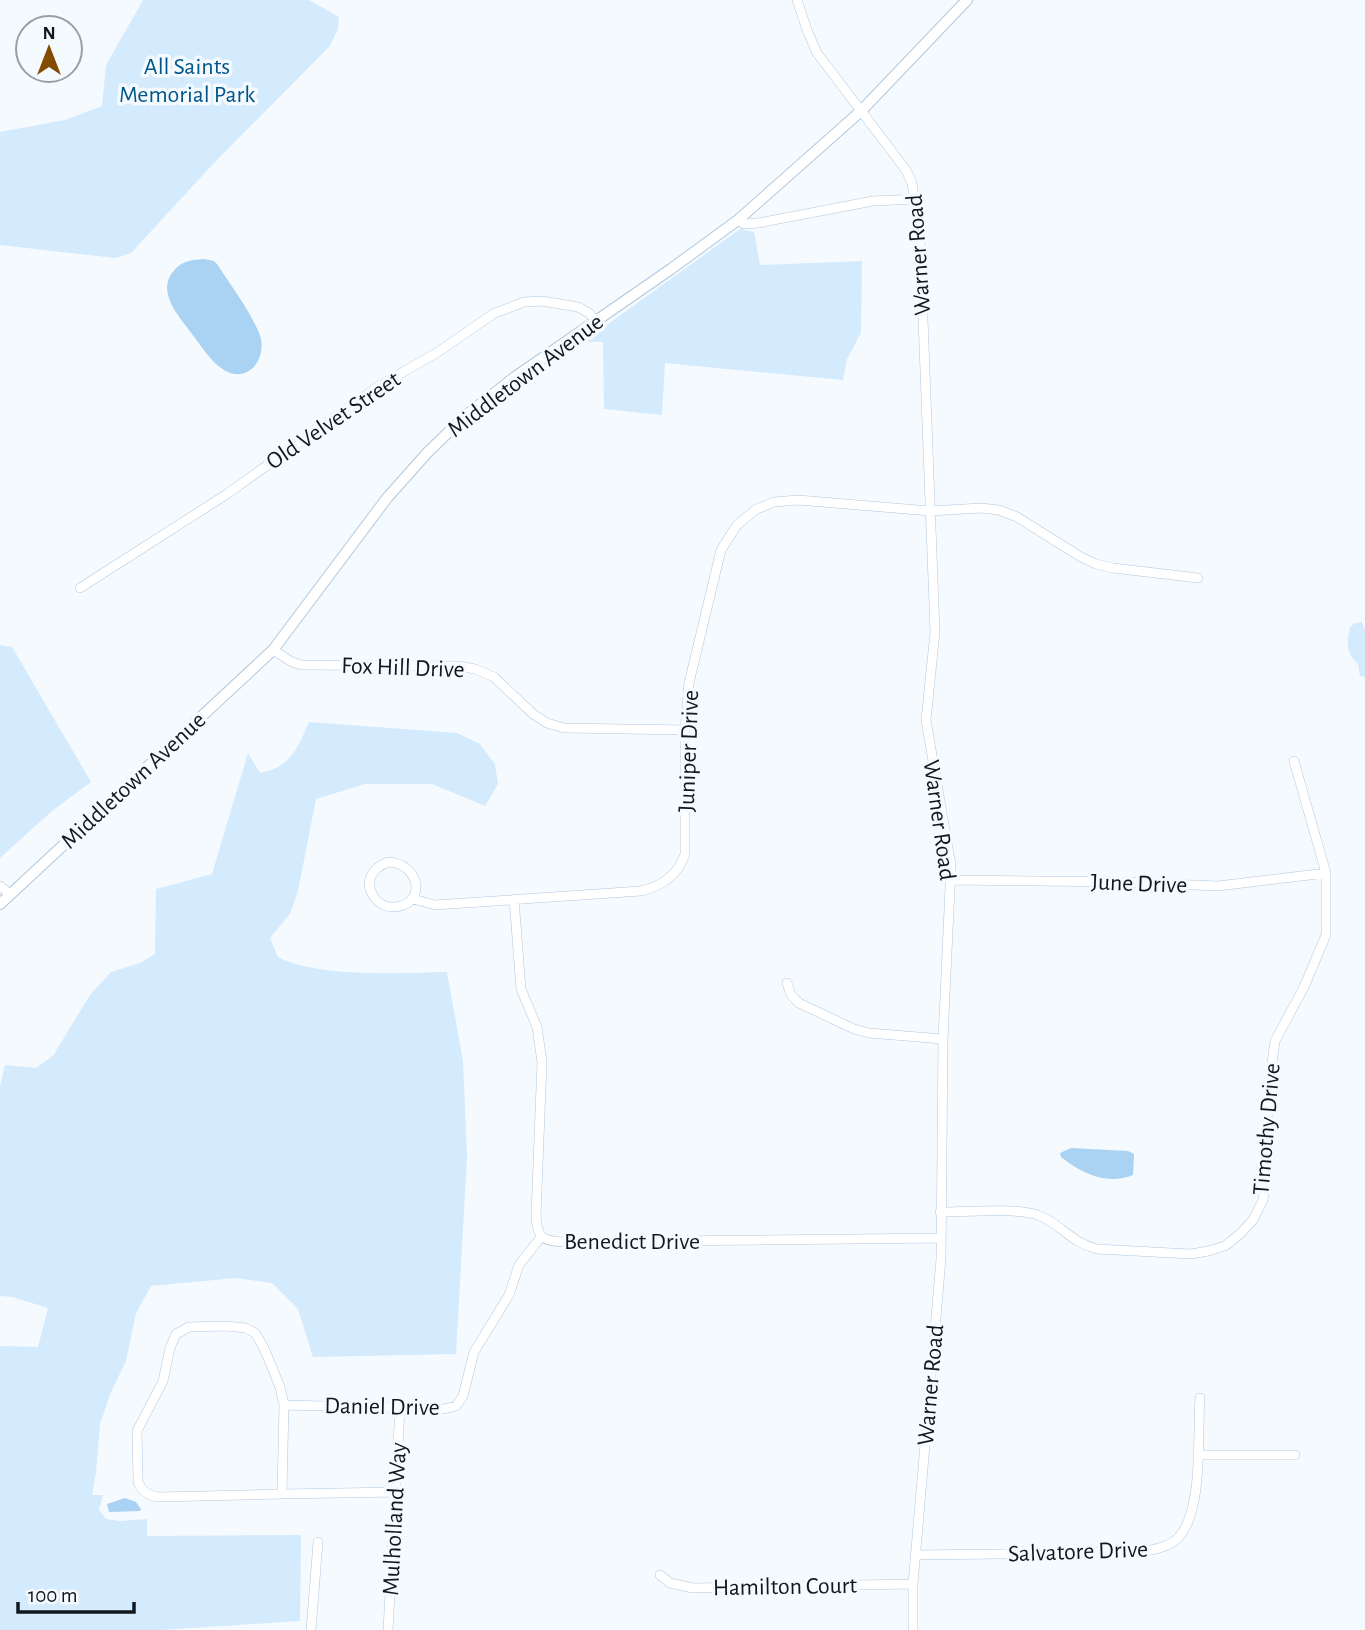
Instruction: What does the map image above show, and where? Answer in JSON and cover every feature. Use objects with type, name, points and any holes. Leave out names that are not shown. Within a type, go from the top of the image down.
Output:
[{"type":"main road","name":"Middletown Avenue","points":[[0,904],[273,650],[387,498],[427,453],[494,393],[738,220],[861,111],[967,0]]},
{"type":"street","name":"Warner Road","points":[[797,0],[817,53],[906,170],[916,199],[920,241],[935,632],[926,720],[951,866],[943,1039],[941,1238],[913,1584],[913,1630]]},
{"type":"street","points":[[738,220],[744,224],[758,223],[873,201],[916,199]]},
{"type":"street","name":"Old Velvet Street","points":[[80,588],[227,494],[377,387],[438,352],[493,314],[524,302],[542,300],[578,307],[596,321]]},
{"type":"street","name":"Juniper Drive","points":[[413,899],[435,905],[641,891],[671,878],[685,854],[685,730],[689,682],[718,561],[730,534],[746,516],[774,502],[798,500],[930,511],[981,508],[999,510],[1017,517],[1096,564],[1198,578]]},
{"type":"street","name":"Fox Hill Drive","points":[[273,650],[292,662],[302,664],[458,666],[475,669],[494,677],[533,714],[547,723],[564,728],[685,730]]},
{"type":"street","name":"Timothy Drive","points":[[940,1212],[1036,1214],[1051,1221],[1083,1245],[1097,1249],[1169,1254],[1191,1254],[1225,1246],[1253,1220],[1263,1200],[1268,1164],[1268,1093],[1275,1041],[1304,987],[1326,935],[1326,873],[1294,761]]},
{"type":"street","name":"Juniper Drive","points":[[388,862],[409,869],[416,888],[413,899],[403,906],[382,905],[374,898],[370,889],[370,881],[376,868],[388,862]]},
{"type":"street","name":"June Drive","points":[[950,880],[1122,881],[1218,886],[1326,873]]},
{"type":"street","points":[[0,886],[10,894]]},
{"type":"street","name":"Benedict Drive","points":[[514,899],[521,989],[537,1027],[542,1062],[536,1215],[536,1227],[541,1237],[549,1242],[941,1238]]},
{"type":"street","points":[[787,983],[791,995],[799,1003],[854,1029],[943,1039]]},
{"type":"street","name":"Daniel Drive","points":[[284,1405],[444,1409],[456,1406],[460,1401],[474,1352],[509,1295],[519,1265],[541,1237]]},
{"type":"street","points":[[282,1494],[284,1405],[277,1379],[255,1333],[235,1326],[189,1328],[180,1331],[173,1340],[163,1381],[138,1426],[138,1482],[142,1490],[159,1497],[396,1492]]},
{"type":"street","name":"Salvatore Drive","points":[[916,1555],[1143,1552],[1162,1548],[1178,1538],[1193,1507],[1199,1455],[1200,1398]]},
{"type":"street","name":"Mulholland Way","points":[[388,1630],[400,1408]]},
{"type":"street","points":[[1199,1455],[1295,1455]]},
{"type":"street","points":[[311,1630],[318,1542]]},
{"type":"street","name":"Hamilton Court","points":[[660,1575],[670,1583],[694,1588],[913,1584]]},
{"type":"green space","name":"All Saints Memorial Park","points":[[143,0],[309,0],[339,17],[338,29],[329,47],[212,165],[131,253],[115,258],[0,245],[0,132],[65,120],[102,106],[106,65]]},
{"type":"green space","points":[[740,229],[754,232],[760,265],[862,261],[861,333],[847,359],[843,380],[665,363],[662,415],[604,409],[603,342],[583,342]]},
{"type":"green space","points":[[1362,622],[1365,631],[1365,677],[1360,676],[1358,664],[1348,647],[1350,627]]},
{"type":"green space","points":[[0,645],[12,647],[91,782],[52,811],[0,858]]},
{"type":"green space","points":[[309,722],[457,733],[480,744],[495,764],[498,784],[485,806],[432,784],[365,784],[316,799],[298,891],[290,914],[270,938],[278,957],[315,968],[360,973],[447,972],[463,1061],[467,1157],[456,1354],[313,1357],[298,1309],[272,1283],[235,1278],[151,1286],[136,1313],[126,1361],[100,1424],[92,1495],[103,1495],[99,1510],[106,1519],[147,1519],[147,1536],[301,1535],[300,1621],[162,1630],[0,1630],[0,1346],[38,1347],[48,1308],[0,1296],[0,1086],[5,1065],[36,1068],[53,1056],[90,995],[111,972],[140,963],[155,954],[156,889],[212,874],[248,753],[260,773],[279,766],[292,755]]},
{"type":"water","points":[[204,259],[217,264],[259,333],[259,359],[249,371],[241,374],[224,370],[210,358],[176,313],[169,297],[168,281],[175,269],[186,262]]},
{"type":"water","points":[[1071,1148],[1128,1151],[1134,1154],[1133,1175],[1114,1179],[1086,1173],[1061,1157],[1060,1153]]},
{"type":"water","points":[[125,1498],[136,1502],[140,1511],[109,1512],[107,1504]]}]
